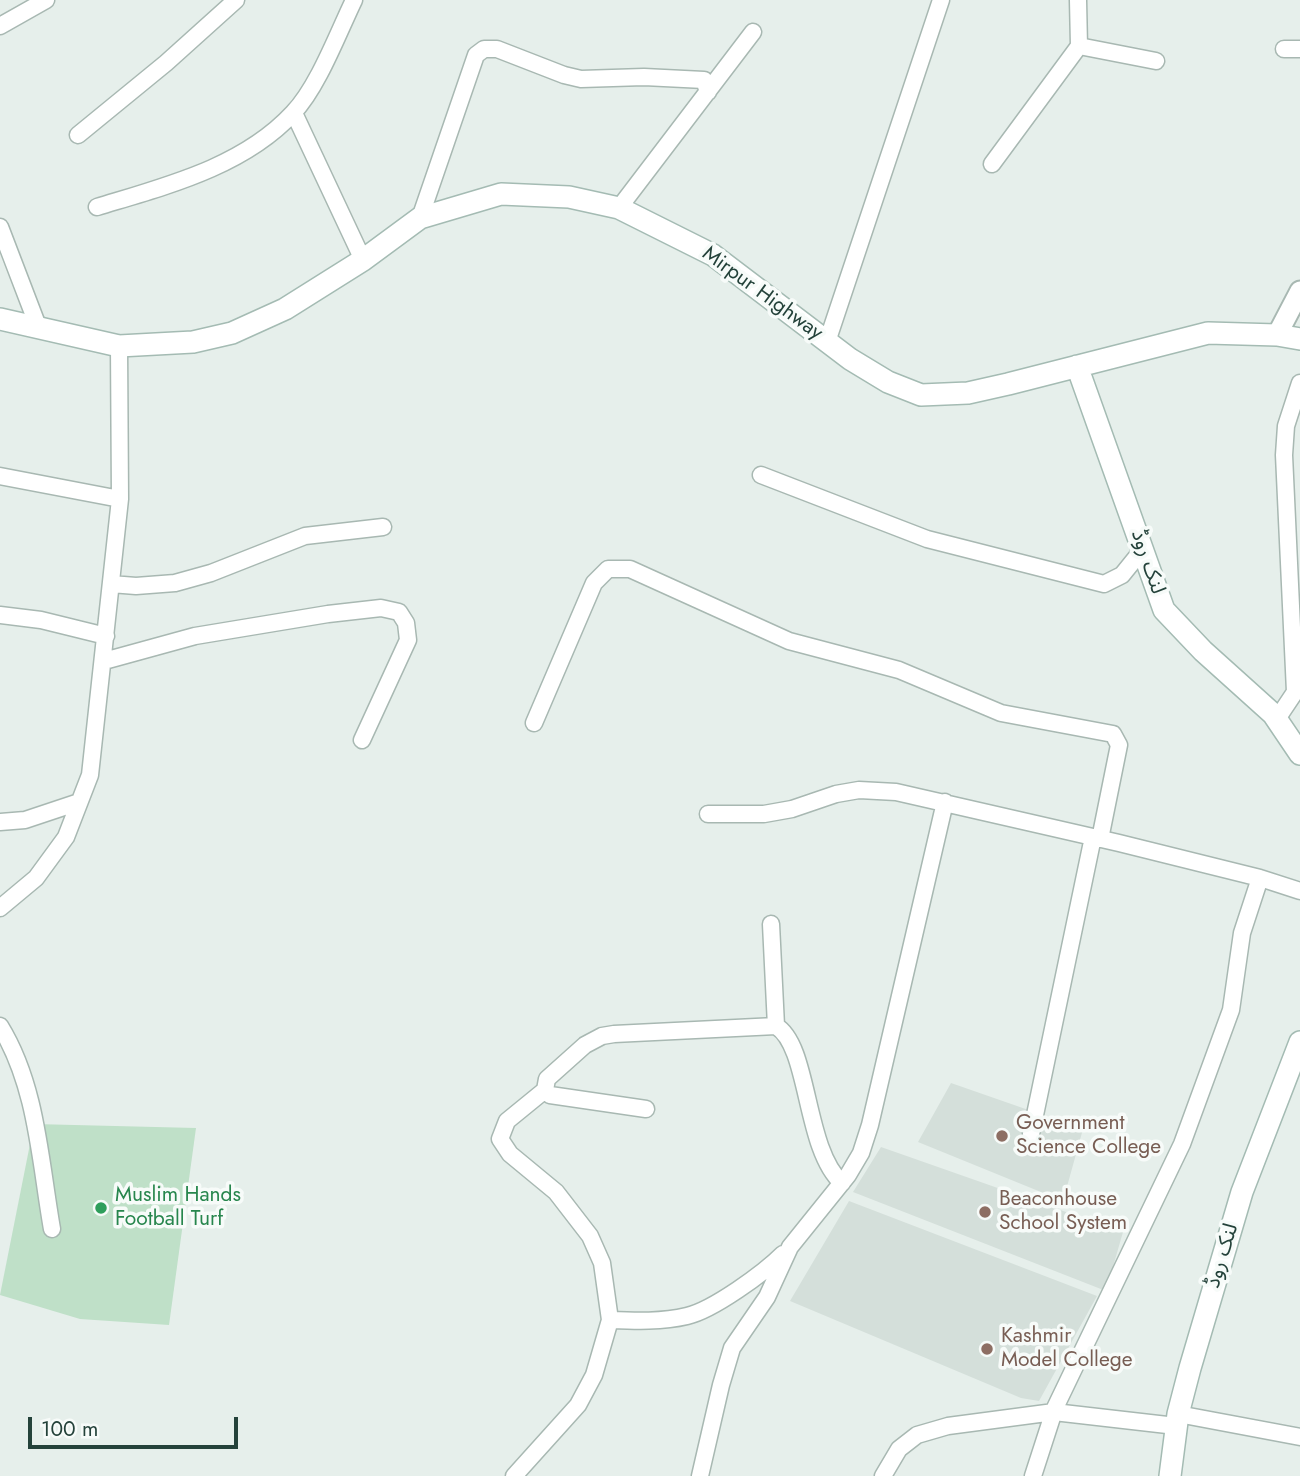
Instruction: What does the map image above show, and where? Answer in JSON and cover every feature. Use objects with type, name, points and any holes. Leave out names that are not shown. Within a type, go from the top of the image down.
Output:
[{"type":"main road","name":"Mirpur Highway","points":[[0,319],[120,346],[193,342],[232,333],[285,309],[363,260],[420,218],[501,194],[569,197],[619,208],[713,254],[850,359],[888,382],[921,395],[968,393],[1208,333],[1277,335],[1300,339]]},
{"type":"main road","name":"لنک روڈ","points":[[1077,366],[1164,610],[1203,651],[1273,714],[1300,754]]},
{"type":"main road","name":"لنک روڈ","points":[[1170,1476],[1177,1420],[1242,1192],[1300,1043]]},
{"type":"street","points":[[0,26],[46,0]]},
{"type":"street","points":[[78,135],[166,63],[236,0]]},
{"type":"street","points":[[97,207],[159,188],[211,168],[250,149],[294,113],[310,89],[354,0]]},
{"type":"street","points":[[827,342],[941,0]]},
{"type":"street","points":[[992,164],[1079,47],[1078,0]]},
{"type":"street","points":[[619,208],[753,32]]},
{"type":"street","points":[[1079,47],[1156,61]]},
{"type":"street","points":[[420,218],[476,55],[484,49],[497,49],[581,79],[631,77],[704,80],[708,92]]},
{"type":"street","points":[[294,113],[363,260]]},
{"type":"street","points":[[0,227],[39,329]]},
{"type":"street","points":[[1277,335],[1300,291]]},
{"type":"street","points":[[0,908],[36,878],[66,837],[90,775],[120,499],[120,346]]},
{"type":"street","points":[[1273,714],[1281,713],[1295,692],[1284,455],[1286,426],[1300,383]]},
{"type":"street","points":[[761,475],[927,539],[1104,584],[1122,575],[1143,549]]},
{"type":"street","points":[[0,476],[120,499]]},
{"type":"street","points":[[111,584],[136,586],[175,583],[211,573],[305,536],[383,527]]},
{"type":"street","points":[[534,723],[594,583],[608,569],[629,569],[789,641],[899,670],[1001,713],[1113,734],[1119,745],[1031,1134]]},
{"type":"street","points":[[104,661],[195,636],[315,616],[381,608],[399,612],[406,623],[408,640],[362,740]]},
{"type":"street","points":[[0,615],[41,620],[106,636]]},
{"type":"street","points":[[708,814],[764,814],[859,790],[896,792],[1261,878],[1300,891]]},
{"type":"street","points":[[0,822],[25,820],[79,802]]},
{"type":"street","points":[[610,1320],[651,1321],[689,1316],[717,1301],[771,1265],[790,1247],[842,1183],[861,1153],[870,1125],[945,802]]},
{"type":"street","points":[[1033,1476],[1054,1412],[1182,1144],[1231,1010],[1242,933],[1261,878]]},
{"type":"street","points":[[771,924],[776,1026]]},
{"type":"street","points":[[0,1026],[14,1049],[29,1092],[52,1229]]},
{"type":"street","points":[[514,1476],[578,1405],[594,1375],[610,1320],[602,1263],[590,1236],[556,1192],[510,1154],[500,1139],[507,1121],[545,1090],[547,1079],[585,1045],[602,1036],[776,1026],[783,1030],[792,1048],[828,1168],[842,1183]]},
{"type":"street","points":[[545,1090],[550,1095],[646,1108]]},
{"type":"street","points":[[700,1476],[732,1348],[767,1297],[790,1247]]},
{"type":"street","points":[[883,1476],[898,1450],[917,1434],[948,1426],[1054,1412],[1177,1420],[1300,1437]]},
{"type":"shaded area","name":"Government Science College","points":[[951,1083],[1083,1129],[1063,1201],[918,1142]]},
{"type":"shaded area","name":"Beaconhouse School System","points":[[881,1147],[1123,1232],[1106,1291],[853,1192]]},
{"type":"shaded area","name":"Kashmir Model College","points":[[849,1201],[1097,1296],[1039,1401],[1021,1398],[790,1301]]},
{"type":"green space","name":"Muslim Hands Football Turf","points":[[34,1124],[196,1128],[169,1325],[80,1319],[0,1295]]},
{"type":"place","name":"Government Science College","points":[[1002,1136]]},
{"type":"place","name":"Muslim Hands Football Turf","points":[[101,1208]]},
{"type":"place","name":"Beaconhouse School System","points":[[985,1212]]},
{"type":"place","name":"Kashmir Model College","points":[[987,1349]]}]
